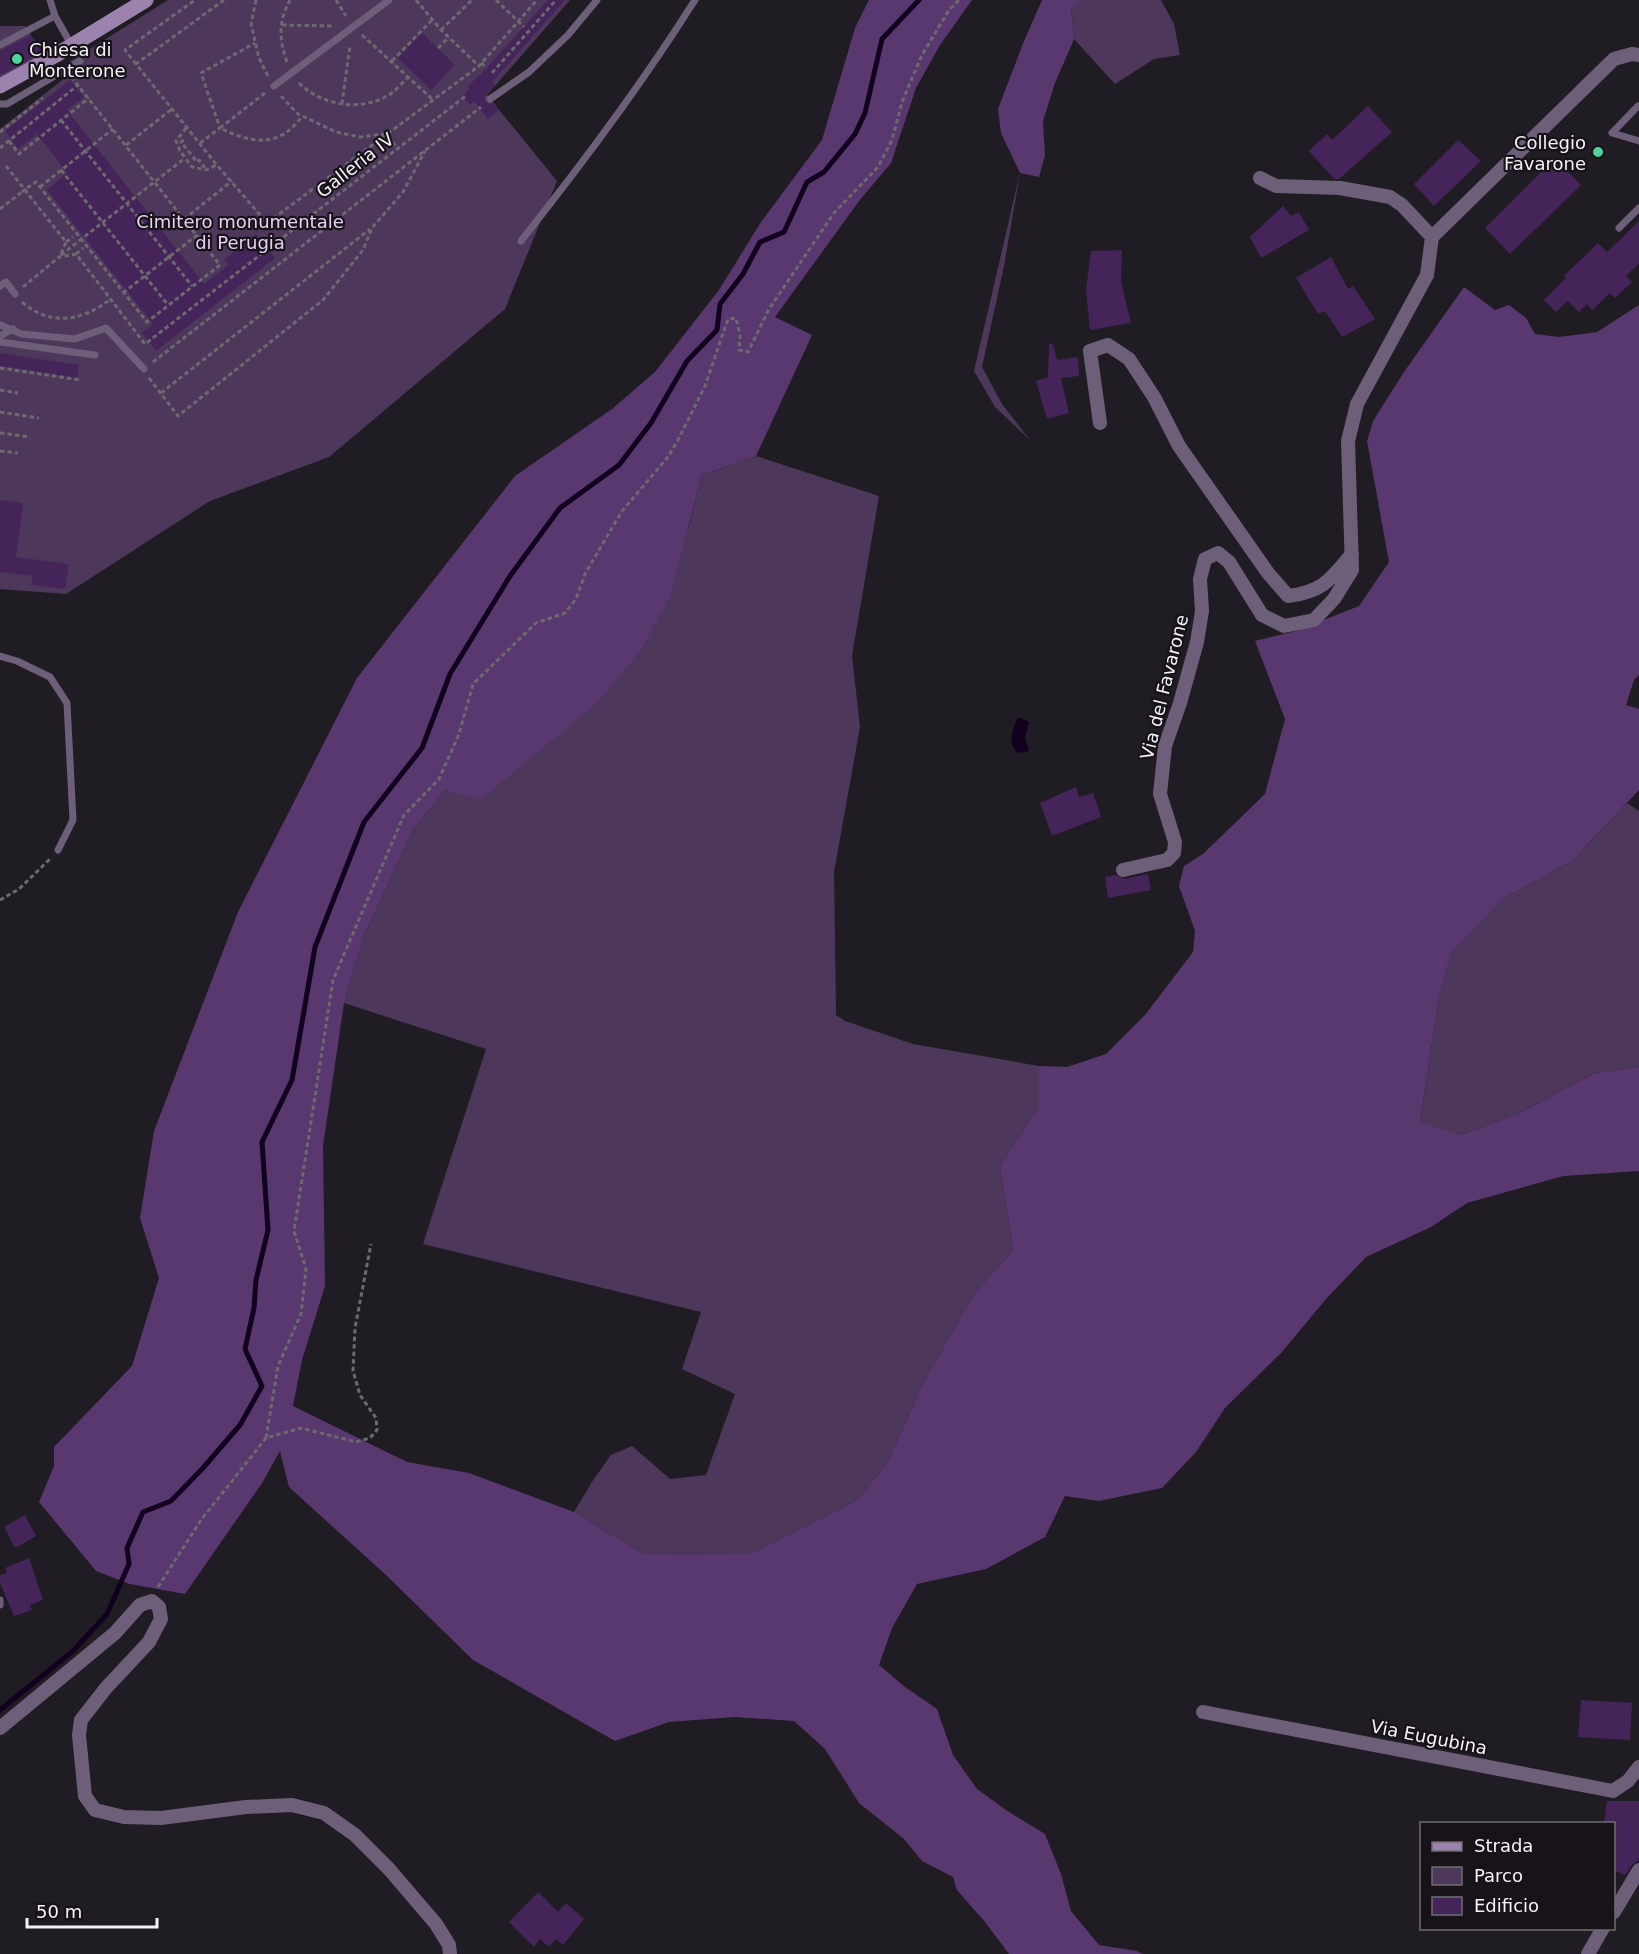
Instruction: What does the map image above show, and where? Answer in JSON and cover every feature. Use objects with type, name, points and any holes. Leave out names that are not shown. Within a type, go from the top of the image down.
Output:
[{"type":"street","points":[[0,86],[72,46],[135,3]]},
{"type":"street","points":[[1260,178],[1276,186],[1340,188],[1390,197],[1402,205],[1432,237],[1614,59],[1632,54],[1639,55]]},
{"type":"street","name":"Via del Favarone","points":[[1123,870],[1167,860],[1174,853],[1175,842],[1160,794],[1165,746],[1197,642],[1202,611],[1200,579],[1205,559],[1218,554],[1229,562],[1262,615],[1284,626],[1314,620],[1334,599],[1352,570],[1348,441],[1357,405],[1427,275],[1432,237]]},
{"type":"street","points":[[1100,423],[1090,351],[1108,345],[1130,359],[1154,397],[1179,446],[1268,573],[1288,596],[1306,594],[1326,584],[1352,554]]},
{"type":"street","points":[[0,1728],[115,1633],[140,1605],[152,1601],[159,1606],[161,1619],[149,1642],[106,1688],[81,1720],[79,1735],[85,1796],[95,1810],[124,1817],[161,1818],[246,1807],[292,1805],[324,1813],[355,1834],[389,1869],[435,1924],[450,1945],[450,1954]]},
{"type":"street","name":"Via Eugubina","points":[[1203,1712],[1614,1791],[1628,1781],[1639,1767]]},
{"type":"street","points":[[1615,1910],[1639,1870]]},
{"type":"street","points":[[1588,1954],[1603,1930]]},
{"type":"lane","points":[[50,0],[55,16],[72,46]]},
{"type":"lane","points":[[274,86],[389,0]]},
{"type":"lane","points":[[490,99],[529,72],[568,35],[597,0]]},
{"type":"lane","points":[[521,241],[581,165],[660,55],[695,0]]},
{"type":"lane","points":[[0,45],[55,16]]},
{"type":"lane","points":[[0,104],[7,105],[80,61]]},
{"type":"lane","points":[[1639,106],[1612,133],[1639,141]]},
{"type":"lane","points":[[1619,228],[1639,208]]},
{"type":"lane","points":[[0,286],[6,282],[15,294]]},
{"type":"lane","points":[[0,325],[22,334],[75,339],[106,328],[144,369]]},
{"type":"lane","points":[[0,336],[13,329]]},
{"type":"lane","points":[[0,342],[95,355]]},
{"type":"lane","points":[[0,656],[17,661],[50,677],[67,703],[73,820],[58,850]]},
{"type":"lane","points":[[0,1600],[0,1605]]},
{"type":"path","points":[[195,0],[125,50],[186,128],[267,223],[480,65],[537,0]]},
{"type":"path","points":[[136,64],[224,0]]},
{"type":"path","points":[[256,0],[251,24],[259,58],[274,86],[298,114],[336,132],[360,136],[385,134]]},
{"type":"path","points":[[290,0],[283,14],[280,42],[291,74],[307,90],[332,103],[361,105],[387,96],[408,77]]},
{"type":"path","points":[[336,0],[352,27],[433,99]]},
{"type":"path","points":[[416,0],[449,38],[480,65],[487,68]]},
{"type":"path","points":[[441,30],[472,0]]},
{"type":"path","points":[[496,0],[524,27]]},
{"type":"path","points":[[492,73],[556,0]]},
{"type":"path","points":[[152,1601],[158,1587],[186,1543],[266,1438],[278,1366],[301,1314],[306,1269],[294,1231],[333,980],[404,814],[439,779],[459,734],[472,684],[536,623],[565,613],[576,599],[585,574],[622,511],[668,457],[678,440],[705,386],[728,319],[736,318],[740,335],[740,350],[748,352],[769,309],[834,213],[878,167],[892,140],[902,102],[922,55],[949,10],[959,0]]},
{"type":"path","points":[[392,62],[432,20]]},
{"type":"path","points":[[438,48],[449,38]]},
{"type":"path","points":[[255,43],[201,73],[220,128],[237,137],[268,142],[292,130],[302,116]]},
{"type":"path","points":[[0,210],[36,182],[147,322],[220,265],[71,77]]},
{"type":"path","points":[[0,148],[78,85]]},
{"type":"path","points":[[200,143],[274,86]]},
{"type":"path","name":"Galleria IV","points":[[111,299],[145,344],[467,95]]},
{"type":"path","points":[[0,132],[44,98]]},
{"type":"path","points":[[9,141],[19,154],[88,98]]},
{"type":"path","points":[[372,228],[363,250],[323,300],[178,416],[144,369],[490,99]]},
{"type":"path","points":[[126,145],[172,110]]},
{"type":"path","points":[[61,120],[192,286]]},
{"type":"path","points":[[186,128],[176,141],[192,167],[206,170],[216,164]]},
{"type":"path","points":[[40,187],[112,129]]},
{"type":"path","points":[[385,134],[398,149]]},
{"type":"path","points":[[184,140],[181,142],[206,170]]},
{"type":"path","points":[[161,393],[372,228],[403,192],[424,151]]},
{"type":"path","points":[[76,254],[111,299],[98,309],[82,316],[57,319],[42,316],[24,304],[15,294],[185,158]]},
{"type":"path","points":[[6,166],[66,243]]},
{"type":"path","points":[[61,170],[168,305]]},
{"type":"path","points":[[184,219],[232,181]]},
{"type":"path","points":[[123,293],[197,235]]},
{"type":"path","points":[[59,257],[66,243],[73,237]]},
{"type":"path","points":[[59,257],[76,254],[83,248]]},
{"type":"path","points":[[0,368],[81,380]]},
{"type":"path","points":[[0,390],[18,393]]},
{"type":"path","points":[[0,412],[39,418]]},
{"type":"path","points":[[0,433],[30,437]]},
{"type":"path","points":[[0,451],[18,453]]},
{"type":"path","points":[[0,900],[19,889],[58,850]]},
{"type":"path","points":[[266,1438],[301,1428],[356,1442],[370,1438],[377,1430],[376,1418],[360,1395],[353,1371],[355,1328],[371,1244]]},
{"type":"green space","name":"Cimitero monumentale di Perugia","points":[[168,0],[570,0],[487,95],[557,181],[505,309],[329,457],[210,501],[66,594],[0,589],[0,129],[71,73],[66,64]]},
{"type":"green space","points":[[1079,0],[1161,0],[1174,24],[1180,55],[1154,59],[1115,84],[1074,39],[1071,8]]},
{"type":"green space","name":"Chiesa di Monterone","points":[[0,26],[25,26],[43,54],[0,81]]},
{"type":"green space","points":[[1020,173],[1004,266],[982,367],[1002,404],[1030,440],[995,407],[974,371]]},
{"type":"green space","points":[[756,456],[879,496],[852,656],[860,727],[834,872],[836,1015],[845,1021],[913,1044],[1039,1066],[1039,1107],[1000,1166],[1013,1250],[974,1294],[922,1385],[887,1464],[857,1500],[753,1553],[644,1554],[574,1512],[611,1455],[632,1446],[670,1479],[706,1475],[735,1394],[682,1369],[701,1312],[423,1244],[486,1049],[344,1003],[363,938],[414,828],[445,790],[481,799],[688,529],[702,475]]},
{"type":"green space","points":[[1627,803],[1639,811],[1639,1067],[1595,1073],[1519,1113],[1461,1135],[1420,1123],[1439,997],[1451,954],[1503,899],[1572,861]]},
{"type":"shaded area","points":[[869,0],[972,0],[940,45],[916,88],[891,163],[859,201],[775,317],[812,335],[756,456],[702,475],[670,596],[641,650],[596,704],[480,800],[445,790],[414,828],[363,938],[344,1003],[323,1146],[325,1286],[302,1360],[293,1406],[407,1462],[469,1473],[574,1512],[644,1554],[753,1553],[857,1500],[887,1464],[922,1385],[974,1294],[1013,1250],[1000,1166],[1039,1107],[1039,1066],[1067,1067],[1106,1054],[1145,1015],[1193,952],[1195,931],[1179,886],[1184,866],[1203,854],[1265,794],[1285,719],[1255,641],[1296,631],[1359,606],[1389,562],[1367,441],[1373,421],[1404,372],[1464,287],[1495,310],[1509,305],[1526,318],[1535,334],[1559,337],[1597,332],[1639,305],[1639,675],[1634,680],[1626,705],[1639,709],[1639,790],[1572,861],[1503,899],[1451,954],[1439,997],[1420,1122],[1461,1135],[1519,1113],[1595,1073],[1639,1067],[1639,1171],[1563,1176],[1467,1203],[1431,1227],[1366,1257],[1326,1299],[1281,1353],[1225,1408],[1196,1452],[1162,1488],[1099,1501],[1065,1496],[1045,1537],[986,1569],[917,1584],[892,1628],[879,1665],[905,1687],[937,1709],[953,1755],[977,1789],[1045,1834],[1061,1874],[1071,1911],[1099,1945],[1143,1954],[1009,1954],[957,1890],[953,1877],[922,1861],[904,1839],[859,1803],[825,1749],[794,1721],[734,1717],[669,1722],[615,1741],[473,1660],[386,1575],[289,1487],[280,1451],[262,1483],[185,1594],[130,1584],[96,1571],[39,1502],[54,1466],[54,1447],[132,1366],[159,1278],[140,1218],[154,1131],[238,912],[357,678],[515,476],[612,409],[655,372],[719,290],[761,222],[822,140],[855,28]]},
{"type":"shaded area","points":[[1042,0],[1079,0],[1071,9],[1074,39],[1055,83],[1043,121],[1045,155],[1039,177],[1020,173],[1001,133],[998,109]]},
{"type":"shaded area","points":[[1017,719],[1029,722],[1025,739],[1029,751],[1018,753],[1012,745],[1011,737]]},
{"type":"building","points":[[548,0],[565,0],[492,82],[495,85],[485,96],[485,100],[488,104],[494,103],[499,110],[488,119],[474,101],[471,105],[462,97],[470,88],[468,86]]},
{"type":"building","points":[[422,33],[455,65],[431,90],[398,58]]},
{"type":"building","name":"Chiesa di Monterone","points":[[31,35],[42,52],[0,75],[0,51]]},
{"type":"building","points":[[70,80],[84,97],[67,110],[204,284],[228,265],[224,260],[256,234],[275,258],[156,351],[142,333],[153,324],[47,190],[67,173],[37,134],[18,149],[5,131]]},
{"type":"building","points":[[1368,106],[1392,132],[1339,179],[1334,179],[1309,151],[1327,134],[1332,140]]},
{"type":"building","points":[[1458,140],[1481,161],[1434,206],[1414,184]]},
{"type":"building","points":[[1555,158],[1581,185],[1510,254],[1485,228]]},
{"type":"building","points":[[1283,206],[1291,216],[1299,212],[1309,230],[1261,258],[1250,237]]},
{"type":"building","points":[[1639,221],[1639,263],[1626,276],[1632,282],[1615,298],[1610,293],[1592,310],[1587,304],[1579,312],[1568,301],[1556,312],[1544,300],[1566,278],[1564,276],[1598,243],[1607,252]]},
{"type":"building","points":[[1122,250],[1121,282],[1131,323],[1090,330],[1086,290],[1091,251]]},
{"type":"building","points":[[1331,257],[1348,289],[1353,286],[1375,319],[1342,337],[1325,311],[1318,314],[1296,278]]},
{"type":"building","points":[[1049,344],[1053,344],[1057,360],[1078,357],[1079,376],[1061,378],[1069,413],[1047,419],[1036,381],[1048,377]]},
{"type":"building","points":[[0,353],[79,365],[77,378],[0,366]]},
{"type":"building","points":[[0,500],[23,503],[16,557],[69,564],[65,589],[31,585],[33,576],[0,572]]},
{"type":"building","points":[[1076,787],[1079,797],[1093,793],[1101,817],[1052,836],[1040,803]]},
{"type":"building","points":[[1148,874],[1151,890],[1108,898],[1105,877],[1116,875],[1124,879]]},
{"type":"building","points":[[25,1515],[36,1536],[15,1548],[4,1527]]},
{"type":"building","points":[[29,1558],[43,1600],[30,1605],[32,1610],[14,1616],[0,1583],[0,1575],[7,1573],[5,1568]]},
{"type":"building","points":[[1581,1700],[1632,1703],[1630,1740],[1578,1737]]},
{"type":"building","points":[[1607,1801],[1639,1801],[1639,1859],[1625,1875],[1615,1870],[1615,1822],[1604,1822]]},
{"type":"building","points":[[538,1892],[558,1912],[566,1903],[584,1919],[563,1945],[556,1939],[549,1947],[540,1939],[534,1947],[509,1922]]},
{"type":"waterway","points":[[0,1710],[73,1651],[107,1614],[129,1564],[127,1548],[143,1512],[171,1501],[203,1468],[240,1425],[262,1386],[245,1349],[254,1308],[256,1280],[268,1230],[262,1142],[292,1080],[315,947],[364,822],[422,748],[450,674],[510,576],[560,508],[619,465],[651,423],[687,361],[717,330],[720,304],[743,274],[760,242],[784,232],[807,182],[824,172],[855,134],[865,113],[882,39],[919,0]]},
{"type":"place","name":"Chiesa di Monterone","points":[[17,59]]},
{"type":"place","name":"Collegio Favarone","points":[[1598,152]]}]
